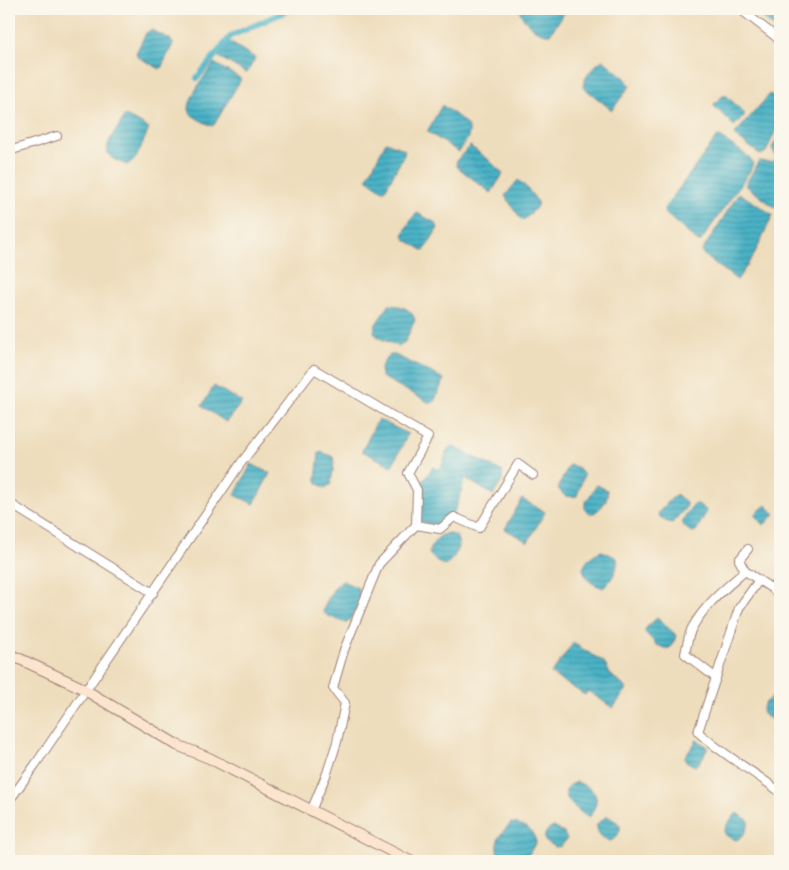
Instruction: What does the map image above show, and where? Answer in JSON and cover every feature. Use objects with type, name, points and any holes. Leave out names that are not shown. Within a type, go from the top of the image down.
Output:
[{"type":"main road","points":[[9,654],[86,690],[177,745],[209,758],[410,861]]},
{"type":"street","points":[[740,9],[780,40]]},
{"type":"street","points":[[9,151],[57,136]]},
{"type":"street","points":[[9,801],[241,463],[314,369],[428,437],[408,473],[417,490],[416,525],[379,564],[344,650],[333,688],[345,703],[328,773],[311,811]]},
{"type":"street","points":[[416,525],[440,529],[454,517],[479,528],[518,464],[533,475]]},
{"type":"street","points":[[9,503],[153,593]]},
{"type":"street","points":[[748,549],[739,560],[746,571],[780,594]]},
{"type":"street","points":[[716,678],[685,654],[689,636],[702,612],[721,590],[746,571]]},
{"type":"street","points":[[759,580],[739,608],[698,732],[716,749],[758,775],[780,792]]},
{"type":"water","points":[[519,9],[567,9],[550,34],[545,34],[531,26]]},
{"type":"water","points":[[768,9],[780,9],[780,33],[763,18]]},
{"type":"water","points":[[151,30],[170,39],[173,44],[160,69],[138,57],[136,53],[146,33]]},
{"type":"water","points":[[228,41],[255,58],[247,73],[219,57],[218,55]]},
{"type":"water","points":[[603,60],[626,79],[630,86],[612,110],[583,87],[585,79],[590,72]]},
{"type":"water","points":[[214,63],[241,79],[212,126],[193,116],[189,109],[197,88]]},
{"type":"water","points":[[725,94],[744,113],[744,116],[734,126],[713,105]]},
{"type":"water","points":[[770,94],[780,100],[780,121],[766,152],[761,155],[734,135]]},
{"type":"water","points":[[442,105],[469,129],[467,138],[459,152],[428,132]]},
{"type":"water","points":[[125,116],[149,129],[136,158],[127,165],[111,157],[107,150],[110,140]]},
{"type":"water","points":[[780,131],[780,207],[777,209],[745,185],[759,161],[775,161],[776,156],[772,148]]},
{"type":"water","points":[[720,137],[749,157],[753,163],[750,171],[700,242],[665,213],[664,209],[716,138]]},
{"type":"water","points":[[386,142],[405,150],[385,190],[383,190],[367,178]]},
{"type":"water","points":[[470,146],[489,160],[503,174],[491,193],[456,166],[457,160]]},
{"type":"water","points":[[518,180],[538,202],[536,208],[524,220],[521,219],[505,196]]},
{"type":"water","points":[[739,193],[773,215],[753,257],[737,280],[703,254],[702,251]]},
{"type":"water","points":[[417,213],[436,223],[438,228],[424,251],[406,240],[403,236],[409,223]]},
{"type":"water","points":[[389,305],[405,308],[414,316],[415,320],[405,342],[398,346],[379,338],[374,332],[376,324]]},
{"type":"water","points":[[390,355],[395,355],[444,379],[434,402],[430,403],[382,377],[381,368]]},
{"type":"water","points":[[214,386],[242,402],[226,422],[202,406]]},
{"type":"water","points":[[378,419],[408,434],[392,466],[362,451]]},
{"type":"water","points":[[452,446],[503,472],[502,481],[493,495],[465,478],[457,506],[450,518],[438,525],[419,521],[420,485],[433,467],[441,468],[448,449]]},
{"type":"water","points":[[322,452],[333,457],[334,463],[331,484],[325,488],[317,483],[316,479],[319,453]]},
{"type":"water","points":[[251,464],[270,473],[254,504],[235,495]]},
{"type":"water","points":[[569,465],[577,467],[584,475],[577,496],[566,496],[558,488]]},
{"type":"water","points":[[597,485],[607,490],[607,497],[600,509],[594,513],[589,513],[585,510],[585,503]]},
{"type":"water","points":[[676,494],[686,502],[687,506],[672,523],[664,520],[658,513]]},
{"type":"water","points":[[522,499],[545,512],[528,542],[505,529]]},
{"type":"water","points":[[698,504],[707,511],[696,531],[692,532],[684,526],[683,520],[693,505]]},
{"type":"water","points":[[766,505],[775,514],[764,525],[754,515]]},
{"type":"water","points":[[448,533],[456,536],[459,544],[454,557],[446,565],[439,563],[429,554],[436,540]]},
{"type":"water","points":[[602,551],[617,558],[614,574],[603,588],[590,581],[583,568],[591,557]]},
{"type":"water","points":[[343,581],[358,588],[359,592],[357,606],[347,623],[328,616],[323,612],[333,590]]},
{"type":"water","points":[[657,618],[676,637],[671,647],[667,649],[657,645],[645,632],[646,628]]},
{"type":"water","points":[[573,643],[604,662],[610,674],[627,689],[613,708],[588,691],[585,695],[551,674]]},
{"type":"water","points":[[774,696],[780,698],[780,711],[776,719],[772,720],[763,714],[762,710],[765,703]]},
{"type":"water","points":[[697,740],[708,747],[700,762],[695,766],[686,761],[685,757]]},
{"type":"water","points":[[577,782],[589,788],[595,795],[596,804],[590,816],[586,816],[576,809],[566,795],[566,790]]},
{"type":"water","points":[[737,813],[749,821],[745,832],[736,840],[727,836],[724,832],[727,824]]},
{"type":"water","points":[[607,816],[620,826],[618,835],[610,841],[600,835],[597,830],[597,824]]},
{"type":"water","points":[[511,823],[527,828],[535,837],[536,842],[525,861],[507,861],[498,855],[498,841],[501,834]]},
{"type":"water","points":[[554,827],[564,833],[567,839],[561,846],[556,847],[545,841],[546,832]]},
{"type":"waterway","points":[[197,78],[231,36],[291,9]]}]
